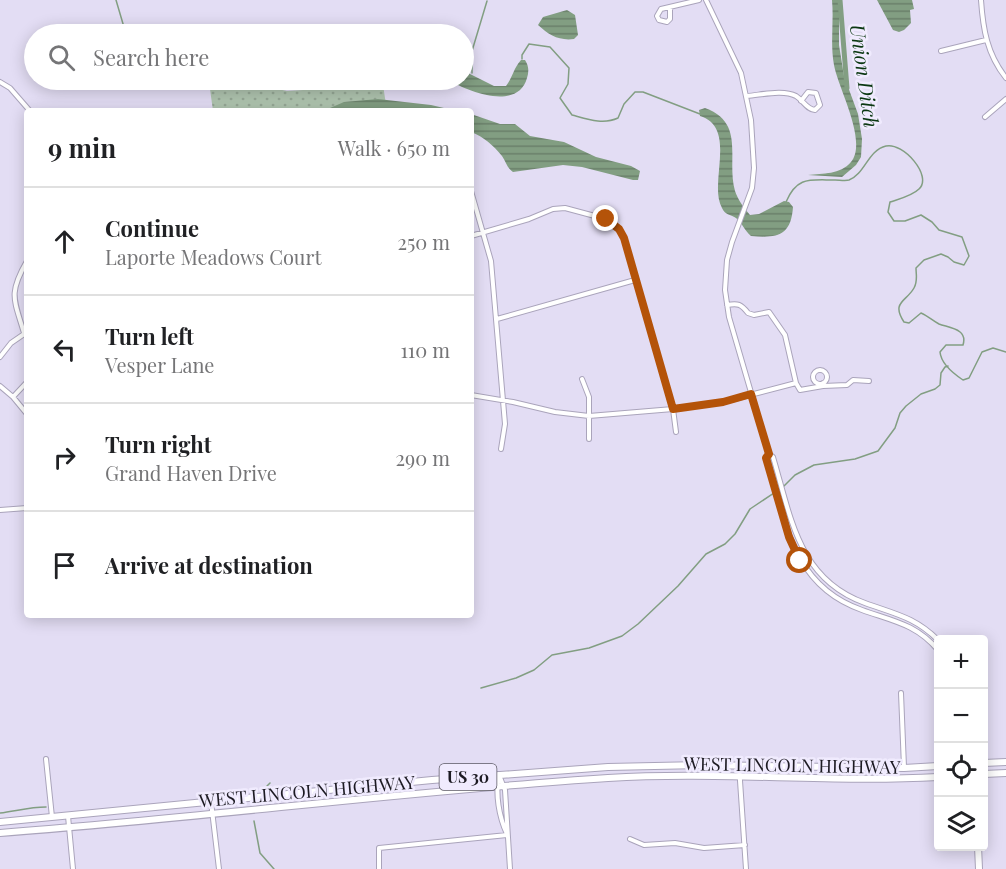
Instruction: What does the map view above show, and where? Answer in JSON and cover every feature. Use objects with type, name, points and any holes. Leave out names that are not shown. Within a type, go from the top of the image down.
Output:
[{"type":"main road","points":[[988,763],[1006,762]]},
{"type":"main road","name":"WEST LINCOLN HIGHWAY","points":[[0,822],[499,774],[620,766],[934,766]]},
{"type":"main road","points":[[988,774],[1006,773]]},
{"type":"main road","name":"WEST LINCOLN HIGHWAY","points":[[0,833],[500,786],[609,778],[934,777]]},
{"type":"main road","points":[[978,851],[979,869]]},
{"type":"street","points":[[670,7],[670,19],[662,23],[657,16],[662,9],[670,7],[699,0]]},
{"type":"street","points":[[706,0],[741,72],[752,120],[754,168],[750,196],[727,260],[725,290],[727,305],[769,454],[773,457],[800,544],[816,572],[841,592],[867,604],[909,618],[934,636]]},
{"type":"street","points":[[981,0],[986,40],[993,59],[1006,78]]},
{"type":"street","points":[[941,51],[986,40]]},
{"type":"street","points":[[0,82],[10,88],[27,108]]},
{"type":"street","points":[[747,96],[788,93],[797,97],[801,101],[809,109],[815,110],[820,105],[816,93],[812,91],[808,92],[801,101]]},
{"type":"street","points":[[985,117],[1006,99]]},
{"type":"street","points":[[474,200],[491,261],[504,400],[505,424],[501,449]]},
{"type":"street","points":[[474,235],[530,219],[553,209],[565,208],[606,219],[619,229],[624,238],[673,409],[676,432]]},
{"type":"street","points":[[24,266],[13,294],[24,327]]},
{"type":"street","points":[[497,319],[635,280]]},
{"type":"street","points":[[727,305],[738,303],[748,313],[754,315],[769,312],[785,335],[796,383],[800,390],[823,385],[847,385],[853,380],[869,381]]},
{"type":"street","points":[[0,357],[11,344],[24,334]]},
{"type":"street","points":[[582,379],[589,397],[588,439]]},
{"type":"street","points":[[474,395],[555,412],[589,416],[723,402],[796,383]]},
{"type":"street","points":[[13,397],[24,385]]},
{"type":"street","points":[[0,387],[13,397],[24,410]]},
{"type":"street","points":[[769,454],[766,458],[789,537],[800,561],[810,575],[837,598],[854,607],[909,626],[934,645]]},
{"type":"street","points":[[0,510],[24,508]]},
{"type":"street","points":[[901,693],[904,768]]},
{"type":"street","points":[[46,759],[52,817]]},
{"type":"street","points":[[739,766],[746,869]]},
{"type":"street","points":[[499,774],[502,824],[507,835]]},
{"type":"street","points":[[500,786],[508,824],[510,869]]},
{"type":"street","points":[[212,802],[219,869]]},
{"type":"street","points":[[68,815],[73,869]]},
{"type":"street","points":[[380,869],[379,848],[507,835]]},
{"type":"street","points":[[630,839],[644,845],[675,843],[704,848],[745,845]]},
{"type":"shaded area","points":[[832,0],[839,0],[839,45],[844,76],[858,114],[862,139],[861,157],[856,165],[842,177],[808,175],[831,173],[842,169],[851,162],[855,153],[854,128],[834,65]]},
{"type":"shaded area","points":[[877,0],[912,0],[914,9],[910,10],[911,23],[899,32],[893,30]]},
{"type":"shaded area","points":[[567,10],[575,15],[578,35],[574,39],[554,36],[538,25],[543,17]]},
{"type":"shaded area","points":[[521,60],[525,60],[528,76],[522,88],[514,94],[492,96],[471,90],[474,90],[474,76],[494,86],[506,86]]},
{"type":"shaded area","points":[[210,90],[384,90],[387,108],[213,108]]},
{"type":"shaded area","points":[[378,99],[444,108],[330,108],[344,102]]},
{"type":"shaded area","points":[[705,108],[718,115],[726,123],[730,132],[735,191],[741,204],[750,215],[759,214],[784,201],[789,202],[793,207],[789,224],[781,234],[768,237],[751,236],[736,218],[723,210],[718,185],[720,144],[718,132],[711,122],[700,116],[699,110]]},
{"type":"shaded area","points":[[474,115],[500,124],[515,124],[530,136],[564,142],[596,157],[631,166],[640,171],[638,180],[563,165],[513,172],[492,145],[474,133]]},
{"type":"waterway","points":[[116,0],[123,24]]},
{"type":"waterway","name":"Union Ditch","points":[[840,0],[847,88]]},
{"type":"waterway","points":[[474,44],[487,1]]},
{"type":"waterway","points":[[522,59],[529,44],[550,47],[569,68],[568,84],[560,98],[572,115],[601,121],[618,118],[624,104],[635,92],[643,92],[700,114]]},
{"type":"waterway","points":[[786,202],[795,188],[805,181],[849,180],[859,173],[880,148],[893,146],[908,154],[919,169],[922,183],[913,194],[890,202],[888,212],[894,221],[905,221],[921,215],[939,230],[962,237],[969,256],[964,265],[941,254],[924,260],[916,268],[914,288],[899,306],[900,315],[904,322],[909,323],[921,313],[939,324],[961,332],[963,345],[946,345],[940,352],[945,364],[963,380],[969,378],[982,352],[993,348],[1006,352]]},
{"type":"waterway","points":[[481,688],[534,670],[552,655],[589,648],[622,636],[678,586],[706,554],[725,544],[735,534],[750,509],[783,487],[795,475],[814,465],[855,459],[878,451],[895,428],[900,413],[921,394],[940,385],[941,373],[948,366]]},
{"type":"waterway","points":[[267,786],[270,783]]},
{"type":"waterway","points":[[0,813],[46,807]]},
{"type":"waterway","points":[[254,821],[260,853],[274,869]]},
{"type":"route","points":[[606,219],[619,229],[624,238],[673,409],[723,402],[751,394],[769,454],[766,458],[789,537],[800,561]]}]
